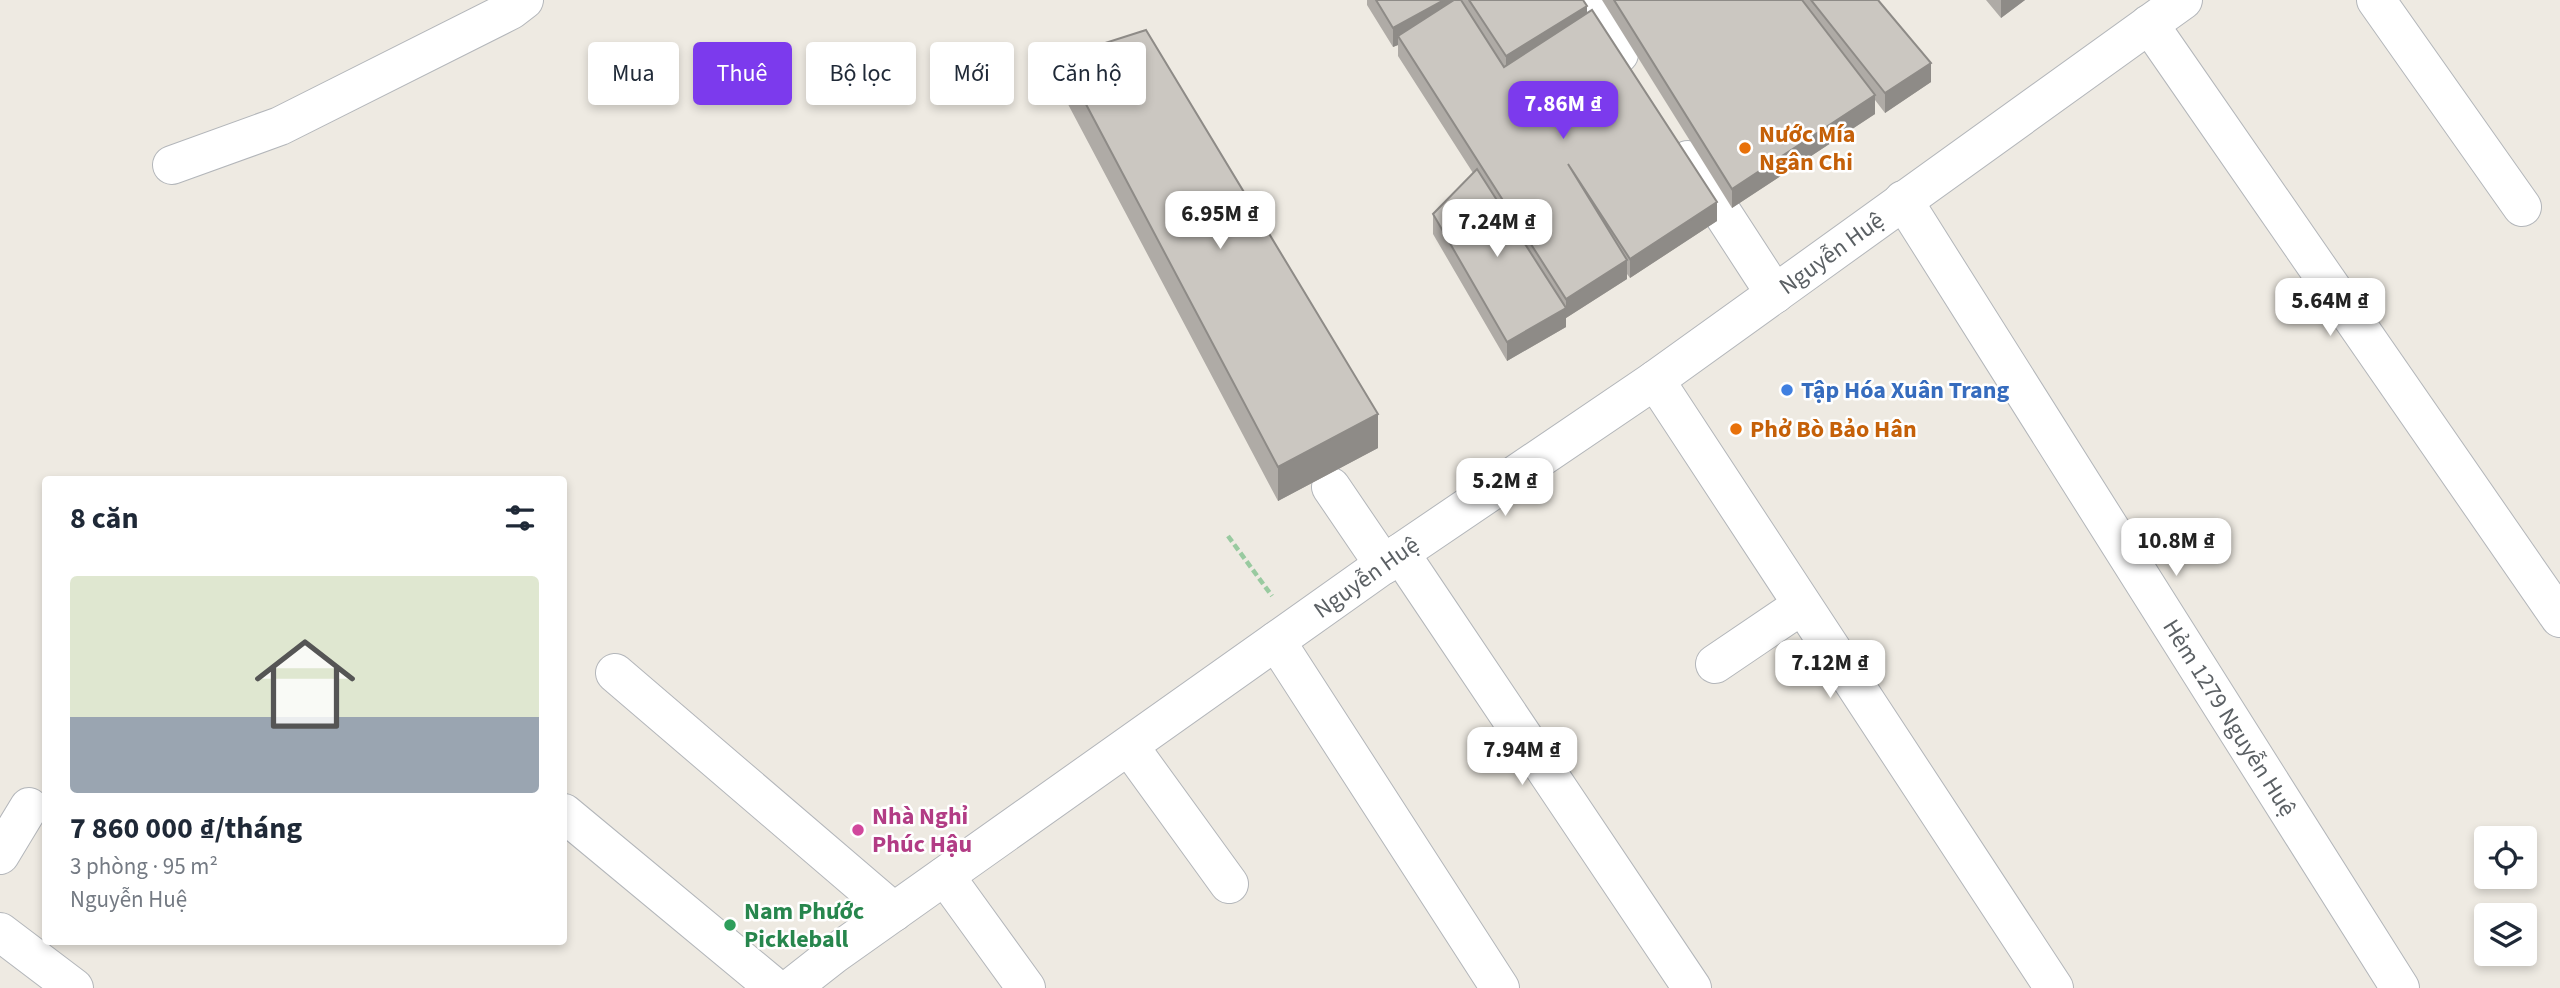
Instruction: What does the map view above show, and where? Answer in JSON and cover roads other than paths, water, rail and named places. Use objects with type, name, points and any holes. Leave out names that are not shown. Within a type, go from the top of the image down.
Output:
[{"type":"street","points":[[1584,0],[1636,79]]},
{"type":"street","name":"Nguyễn Huệ","points":[[791,988],[1392,559],[1655,380],[2183,0]]},
{"type":"street","points":[[2376,0],[2522,207]]},
{"type":"street","points":[[172,165],[280,126],[513,3]]},
{"type":"street","points":[[2149,24],[2560,618]]},
{"type":"street","points":[[1672,136],[1775,294]]},
{"type":"street","name":"Hẻm 1279 Nguyễn Huệ","points":[[1903,200],[2400,988]]},
{"type":"street","points":[[1655,380],[2054,988]]},
{"type":"street","points":[[1331,487],[1392,559],[1692,988]]},
{"type":"street","points":[[1715,664],[1802,604]]},
{"type":"street","points":[[1285,635],[1500,988]]},
{"type":"street","points":[[615,674],[894,912]]},
{"type":"street","points":[[1129,746],[1229,884]]},
{"type":"street","points":[[0,855],[29,807]]},
{"type":"street","points":[[567,815],[775,988]]},
{"type":"street","points":[[945,876],[1026,988]]},
{"type":"street","points":[[0,932],[74,988]]},
{"type":"place","name":"Nước Mía Ngân Chi","points":[[1745,148]]},
{"type":"place","name":"Tập Hóa Xuân Trang","points":[[1787,390]]},
{"type":"place","name":"Phở Bò Bảo Hân","points":[[1736,429]]},
{"type":"place","name":"Nhà Nghỉ Phúc Hậu","points":[[858,830]]},
{"type":"place","name":"Nam Phước Pickleball","points":[[730,925]]}]
